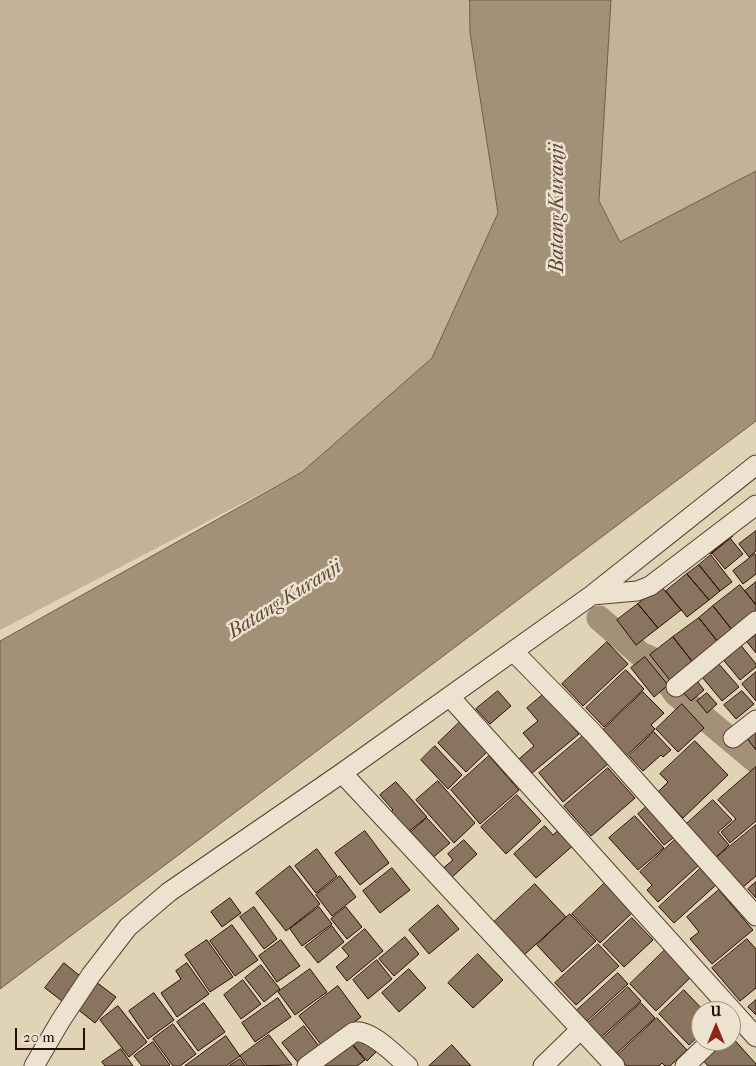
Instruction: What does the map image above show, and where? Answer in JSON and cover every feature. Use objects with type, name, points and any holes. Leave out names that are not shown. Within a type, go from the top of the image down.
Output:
[{"type":"street","points":[[34,1066],[61,1020],[91,975],[128,927],[169,892],[342,774],[592,595],[756,464]]},
{"type":"street","points":[[592,595],[637,591],[650,586],[756,505]]},
{"type":"street","points":[[676,687],[756,621]]},
{"type":"street","points":[[513,651],[592,733],[756,916]]},
{"type":"street","points":[[450,697],[718,1001]]},
{"type":"street","points":[[733,738],[756,720]]},
{"type":"street","points":[[342,774],[616,1066]]},
{"type":"street","points":[[741,1025],[756,1037]]},
{"type":"street","points":[[543,1066],[581,1028]]},
{"type":"street","points":[[307,1066],[358,1031],[368,1033],[408,1066]]},
{"type":"street","points":[[685,1066],[701,1051]]},
{"type":"shaded area","points":[[0,0],[470,0],[470,33],[498,213],[432,358],[302,472],[0,630]]},
{"type":"shaded area","points":[[611,0],[756,0],[756,171],[621,243],[599,201]]},
{"type":"water","name":"Batang Kuranji","points":[[470,0],[611,0],[599,201],[620,242],[756,171],[756,421],[0,989],[0,641],[302,472],[432,358],[498,213],[470,33]]},
{"type":"building","points":[[727,528],[733,536],[711,554],[705,546]]},
{"type":"building","points":[[756,531],[756,551],[749,557],[739,544]]},
{"type":"building","points":[[730,538],[743,554],[725,569],[712,553]]},
{"type":"building","points":[[755,554],[756,574],[743,584],[733,571]]},
{"type":"building","points":[[711,555],[732,582],[720,591],[699,565]]},
{"type":"building","points":[[699,565],[720,591],[709,600],[687,574]]},
{"type":"building","points":[[687,574],[709,600],[687,617],[666,591]]},
{"type":"building","points":[[756,582],[756,605],[745,591]]},
{"type":"building","points":[[740,585],[756,605],[756,612],[733,631],[713,606]]},
{"type":"building","points":[[661,586],[681,610],[658,628],[638,604]]},
{"type":"building","points":[[638,604],[658,628],[636,645],[617,620]]},
{"type":"building","points":[[713,606],[733,631],[718,642],[699,618]]},
{"type":"building","points":[[699,618],[721,646],[695,665],[673,637]]},
{"type":"building","points":[[756,635],[756,653],[747,642]]},
{"type":"building","points":[[673,637],[695,665],[673,684],[650,655]]},
{"type":"building","points":[[607,642],[628,664],[583,706],[562,684]]},
{"type":"building","points":[[739,643],[756,664],[756,667],[740,680],[721,657]]},
{"type":"building","points":[[645,657],[668,685],[654,697],[631,668]]},
{"type":"building","points":[[718,663],[739,687],[722,701],[702,677]]},
{"type":"building","points":[[626,670],[644,689],[604,727],[586,708]]},
{"type":"building","points":[[756,672],[756,701],[742,684]]},
{"type":"building","points":[[694,677],[704,690],[691,701],[680,689]]},
{"type":"building","points":[[498,691],[511,706],[490,724],[476,709]]},
{"type":"building","points":[[742,691],[754,704],[736,719],[724,705]]},
{"type":"building","points":[[643,692],[664,713],[651,725],[655,729],[623,759],[599,734]]},
{"type":"building","points":[[707,693],[717,704],[707,713],[697,701]]},
{"type":"building","points":[[544,694],[579,734],[532,773],[519,759],[534,746],[523,733],[538,721],[527,708]]},
{"type":"building","points":[[682,704],[704,728],[678,752],[656,729]]},
{"type":"building","points":[[460,722],[488,751],[466,772],[438,743]]},
{"type":"building","points":[[756,729],[756,750],[746,737]]},
{"type":"building","points":[[654,732],[671,750],[663,757],[661,755],[643,771],[629,756]]},
{"type":"building","points":[[584,735],[608,764],[563,802],[539,773]]},
{"type":"building","points":[[695,741],[728,775],[683,818],[658,792],[668,782],[660,774]]},
{"type":"building","points":[[435,746],[462,775],[448,789],[421,760]]},
{"type":"building","points":[[489,756],[519,790],[480,824],[451,790]]},
{"type":"building","points":[[756,767],[756,821],[730,843],[721,832],[736,819],[718,800]]},
{"type":"building","points":[[608,768],[635,798],[591,836],[564,806]]},
{"type":"building","points":[[438,781],[475,823],[454,843],[416,800]]},
{"type":"building","points":[[396,782],[427,817],[407,833],[389,813],[393,810],[380,795]]},
{"type":"building","points":[[517,795],[541,821],[506,854],[481,827]]},
{"type":"building","points":[[713,800],[732,820],[718,832],[729,845],[712,861],[681,829]]},
{"type":"building","points":[[652,802],[678,834],[664,845],[638,814]]},
{"type":"building","points":[[635,816],[664,848],[638,870],[609,838]]},
{"type":"building","points":[[427,818],[450,843],[430,860],[408,835]]},
{"type":"building","points":[[756,825],[756,876],[742,888],[716,858]]},
{"type":"building","points":[[545,826],[553,835],[562,827],[576,843],[536,878],[514,854]]},
{"type":"building","points":[[365,831],[389,863],[360,885],[335,853]]},
{"type":"building","points":[[676,839],[699,865],[658,902],[647,890],[652,885],[640,872]]},
{"type":"building","points":[[464,840],[477,854],[449,880],[441,870],[453,860],[448,854]]},
{"type":"building","points":[[317,849],[337,876],[316,893],[295,866]]},
{"type":"building","points":[[290,866],[320,904],[286,931],[256,893]]},
{"type":"building","points":[[392,868],[410,890],[380,913],[363,891]]},
{"type":"building","points":[[701,868],[716,885],[674,923],[659,907]]},
{"type":"building","points":[[340,876],[356,897],[332,916],[316,895]]},
{"type":"building","points":[[756,882],[756,898],[748,889]]},
{"type":"building","points":[[605,883],[632,913],[600,943],[572,914]]},
{"type":"building","points":[[535,884],[566,917],[524,955],[494,922]]},
{"type":"building","points":[[719,890],[753,930],[712,964],[690,939],[699,932],[687,917]]},
{"type":"building","points":[[230,898],[241,913],[222,927],[211,912]]},
{"type":"building","points":[[438,905],[459,929],[429,954],[409,930]]},
{"type":"building","points":[[254,907],[277,939],[264,949],[240,917]]},
{"type":"building","points":[[319,907],[332,924],[302,946],[290,929]]},
{"type":"building","points":[[346,907],[362,927],[347,939],[331,919]]},
{"type":"building","points":[[570,914],[596,941],[562,972],[537,945]]},
{"type":"building","points":[[632,918],[653,940],[624,967],[603,945]]},
{"type":"building","points":[[232,925],[258,960],[235,976],[210,941]]},
{"type":"building","points":[[332,926],[344,942],[318,963],[305,947]]},
{"type":"building","points":[[365,929],[383,951],[347,981],[336,967],[349,956],[342,948]]},
{"type":"building","points":[[405,937],[419,954],[394,976],[379,959]]},
{"type":"building","points":[[747,939],[756,949],[756,988],[740,1001],[712,968]]},
{"type":"building","points":[[207,940],[233,977],[210,992],[185,955]]},
{"type":"building","points":[[281,940],[300,966],[277,982],[259,956]]},
{"type":"building","points":[[598,944],[619,966],[576,1005],[555,983]]},
{"type":"building","points":[[667,948],[693,975],[656,1011],[630,984]]},
{"type":"building","points":[[478,954],[503,980],[473,1008],[448,983]]},
{"type":"building","points":[[377,960],[392,979],[368,999],[353,980]]},
{"type":"building","points":[[64,963],[85,980],[66,1004],[45,988]]},
{"type":"building","points":[[187,963],[209,994],[177,1017],[161,993],[181,979],[176,971]]},
{"type":"building","points":[[261,965],[280,989],[264,1002],[245,978]]},
{"type":"building","points":[[310,969],[327,992],[295,1015],[278,992]]},
{"type":"building","points":[[409,969],[426,988],[399,1012],[382,993]]},
{"type":"building","points":[[618,973],[628,984],[585,1023],[575,1012]]},
{"type":"building","points":[[243,980],[261,1004],[241,1019],[224,995]]},
{"type":"building","points":[[96,982],[116,997],[95,1023],[76,1008]]},
{"type":"building","points":[[338,986],[361,1017],[322,1046],[299,1016]]},
{"type":"building","points":[[628,987],[641,1001],[599,1039],[586,1025]]},
{"type":"building","points":[[684,990],[694,1001],[691,1001],[691,1043],[689,1045],[659,1014]]},
{"type":"building","points":[[154,993],[174,1020],[148,1039],[129,1011]]},
{"type":"building","points":[[278,998],[291,1017],[255,1042],[242,1023]]},
{"type":"building","points":[[756,1000],[756,1015],[748,1007]]},
{"type":"building","points":[[204,1003],[225,1032],[198,1051],[177,1022]]},
{"type":"building","points":[[641,1003],[655,1018],[615,1055],[601,1040]]},
{"type":"building","points":[[118,1006],[147,1042],[129,1057],[100,1020]]},
{"type":"building","points":[[657,1018],[687,1050],[670,1066],[665,1066],[662,1063],[659,1066],[627,1066],[617,1056]]},
{"type":"building","points":[[173,1024],[196,1054],[180,1066],[173,1066],[153,1039]]},
{"type":"building","points":[[304,1026],[321,1049],[300,1065],[282,1043]]},
{"type":"building","points":[[361,1034],[377,1051],[367,1061],[349,1040]]},
{"type":"building","points":[[269,1035],[292,1065],[247,1066],[240,1056]]},
{"type":"building","points":[[226,1036],[240,1056],[226,1066],[185,1066]]},
{"type":"building","points":[[153,1042],[170,1065],[142,1066],[134,1056]]},
{"type":"building","points":[[350,1042],[365,1060],[357,1066],[323,1065]]},
{"type":"building","points":[[452,1045],[471,1066],[429,1066]]},
{"type":"building","points":[[741,1047],[756,1066],[708,1066],[701,1058],[709,1051],[741,1051]]},
{"type":"building","points":[[121,1049],[133,1066],[105,1066],[102,1062]]},
{"type":"building","points":[[240,1059],[245,1066],[229,1066]]},
{"type":"waterway","points":[[599,618],[640,654],[650,658],[676,694],[756,761]]}]
